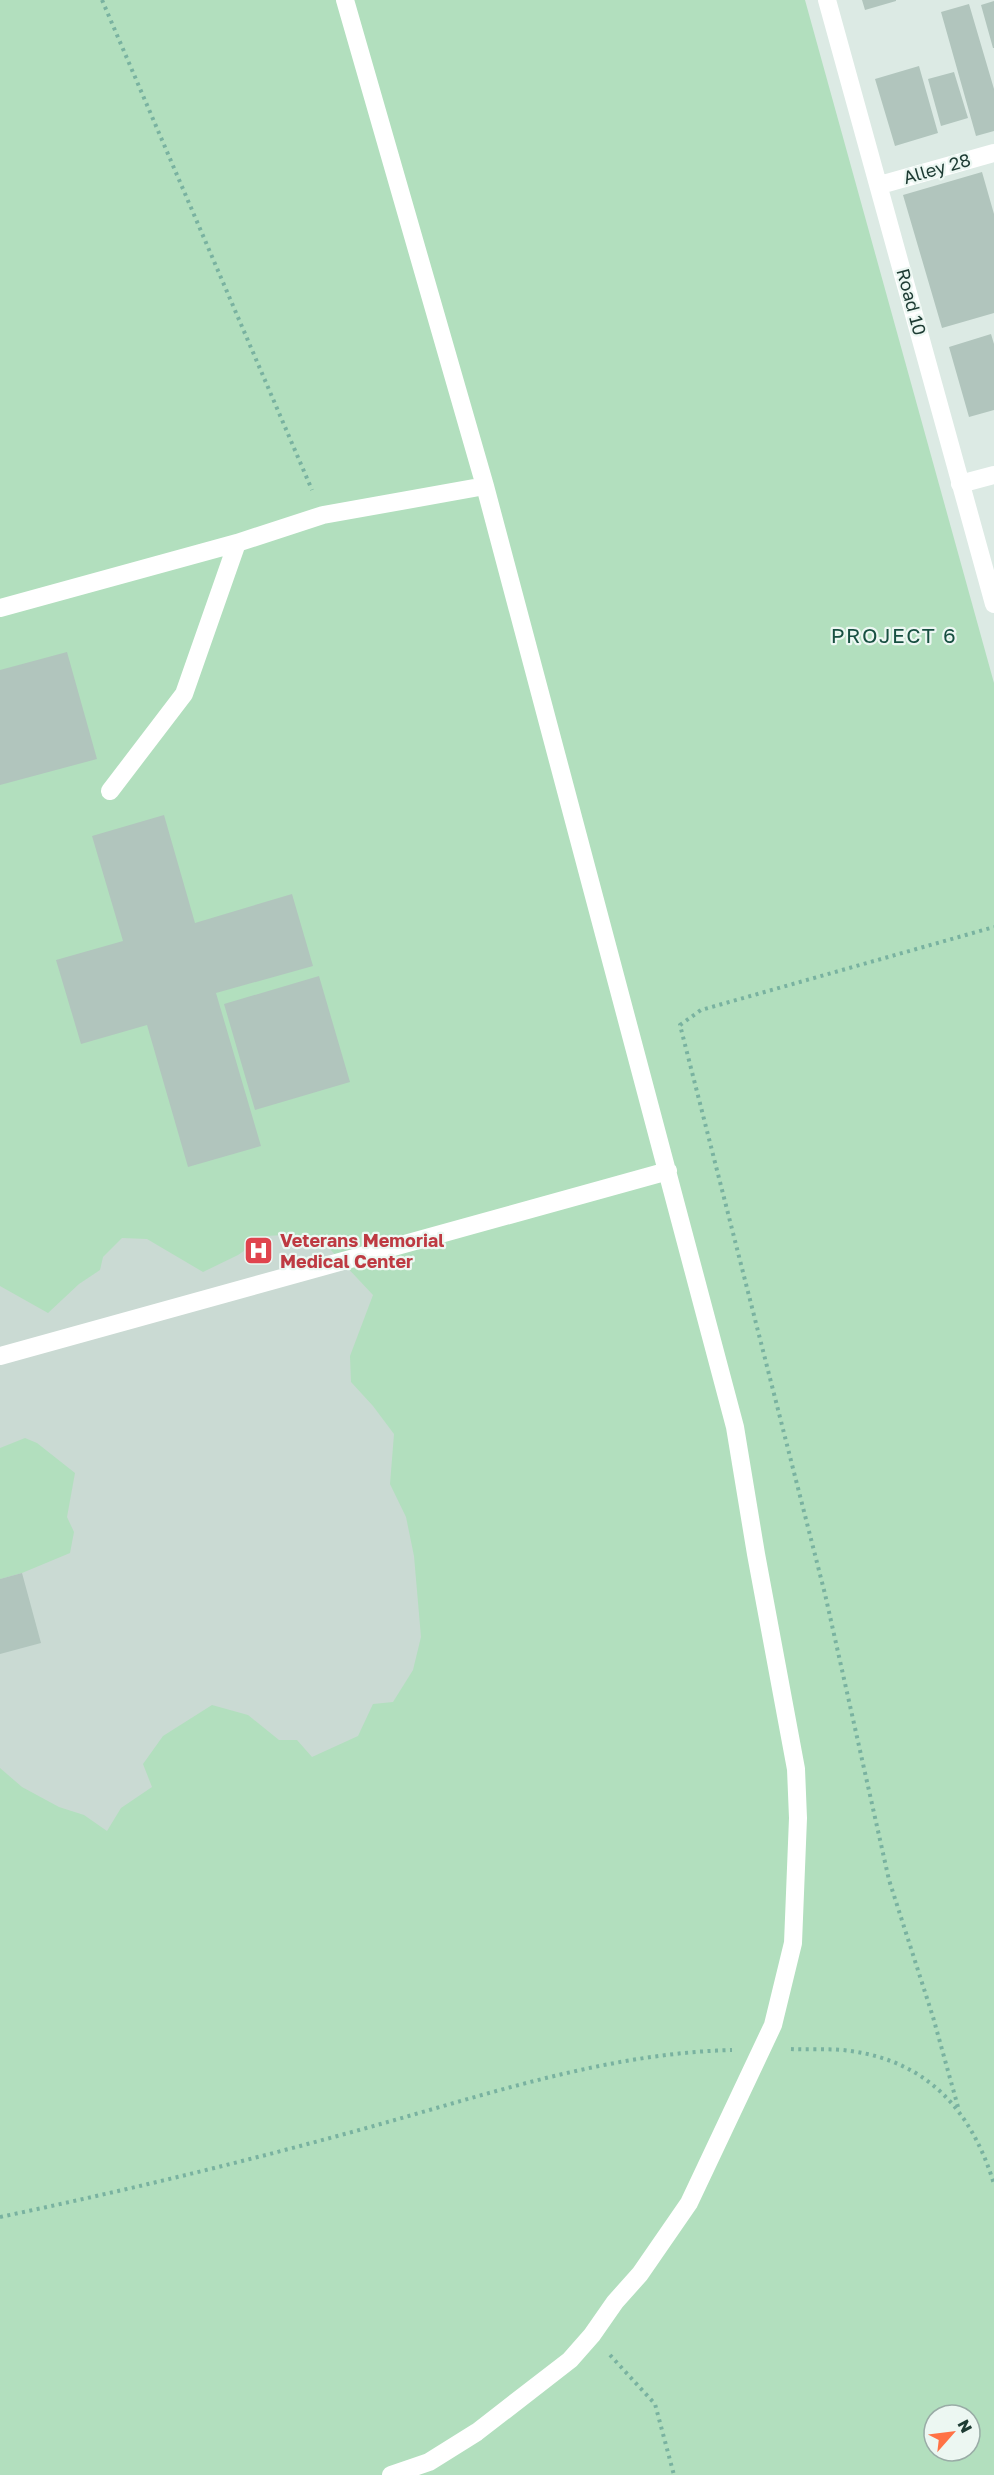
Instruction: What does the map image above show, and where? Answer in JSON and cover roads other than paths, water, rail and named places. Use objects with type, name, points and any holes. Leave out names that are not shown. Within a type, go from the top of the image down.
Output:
[{"type":"street","points":[[345,0],[485,486],[735,1427],[796,1769],[798,1818],[794,1943],[774,2025],[689,2203],[640,2274],[615,2302],[592,2335],[563,2367],[477,2432],[429,2462],[391,2475]]},
{"type":"street","name":"Road 10","points":[[827,0],[994,603]]},
{"type":"street","name":"Alley 28","points":[[880,185],[994,153]]},
{"type":"street","points":[[960,484],[994,475]]},
{"type":"street","points":[[0,608],[237,543],[323,515],[485,486]]},
{"type":"street","points":[[110,791],[184,694],[237,543]]},
{"type":"street","points":[[0,1356],[668,1171]]},
{"type":"place","name":"Veterans Memorial Medical Center","points":[[259,1251]]},
{"type":"district","name":"PROJECT 6","points":[[894,636]]}]
